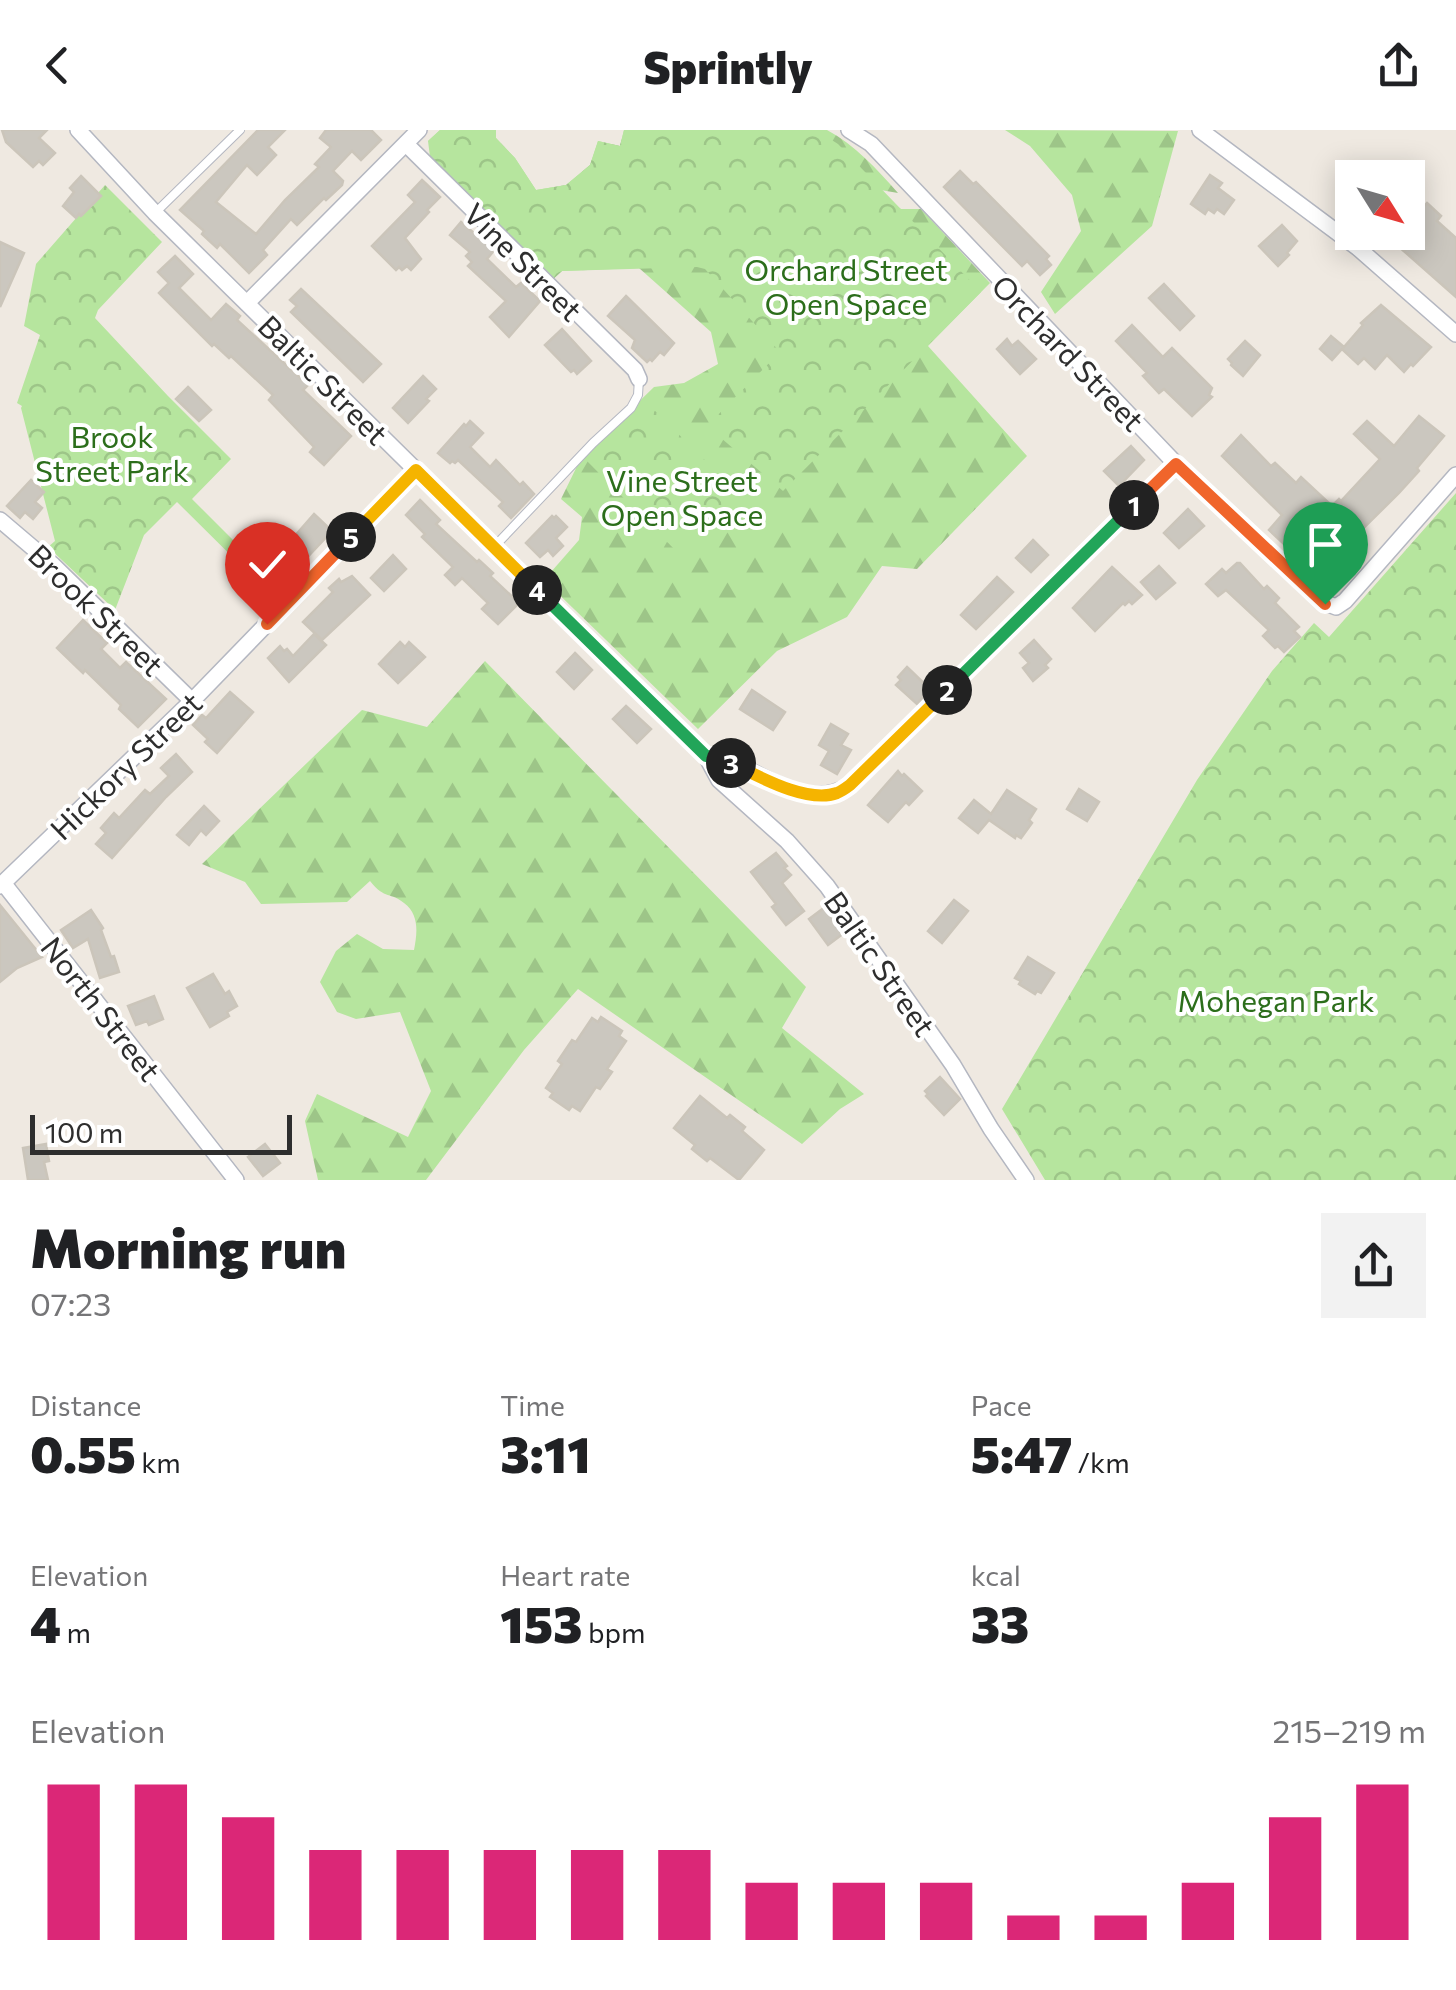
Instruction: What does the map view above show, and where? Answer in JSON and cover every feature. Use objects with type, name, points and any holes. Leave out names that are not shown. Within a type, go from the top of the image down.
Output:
[{"type":"street","name":"Baltic Street","points":[[78,130],[247,303],[706,756],[719,780],[787,841],[826,886],[953,1065],[1026,1180]]},
{"type":"street","points":[[247,303],[419,130]]},
{"type":"street","name":"Orchard Street","points":[[849,130],[871,144],[1176,464],[1325,604],[1338,606],[1456,475]]},
{"type":"street","points":[[1211,133],[1358,248],[1456,334]]},
{"type":"street","name":"Vine Street","points":[[406,144],[635,370],[639,379]]},
{"type":"street","points":[[706,756],[720,757],[807,794],[834,794],[850,785],[1176,464]]},
{"type":"street","name":"Hickory Street","points":[[2,885],[192,700],[416,470]]},
{"type":"street","name":"Brook Street","points":[[0,520],[54,564],[192,700]]},
{"type":"street","name":"North Street","points":[[2,885],[236,1180]]},
{"type":"lane","points":[[156,212],[240,130]]},
{"type":"lane","points":[[494,547],[592,443],[631,408],[638,395],[639,379]]},
{"type":"green space","points":[[440,130],[496,130],[496,138],[536,190],[566,185],[590,165],[598,141],[620,146],[624,130],[827,130],[856,150],[898,193],[869,188],[901,209],[921,209],[990,283],[928,346],[1027,456],[917,569],[882,566],[847,617],[777,651],[698,729],[544,580],[579,540],[582,517],[561,499],[581,458],[654,387],[684,383],[718,364],[711,332],[639,268],[562,271],[551,281],[428,141]]},
{"type":"green space","name":"Orchard Street Open Space","points":[[440,130],[496,130],[496,138],[536,190],[566,185],[590,165],[598,141],[620,146],[624,130],[816,130],[838,144],[981,292],[783,491],[707,426],[780,352],[705,269],[562,271],[551,281],[430,157],[428,141]]},
{"type":"green space","points":[[1005,130],[1178,131],[1152,226],[1055,314],[1041,292],[1081,231],[1072,195],[1030,146]]},
{"type":"green space","name":"Brook Street Park","points":[[105,185],[162,242],[98,310],[95,318],[231,459],[192,499],[277,584],[268,592],[177,502],[144,535],[115,610],[48,547],[55,541],[22,406],[17,403],[40,335],[24,326],[36,264]]},
{"type":"green space","name":"Vine Street Open Space","points":[[643,399],[743,498],[682,557],[584,458]]},
{"type":"green space","name":"Mohegan Park","points":[[1456,493],[1456,1180],[1045,1180],[1002,1109],[1197,780],[1272,671],[1314,623],[1329,637]]},
{"type":"green space","points":[[485,661],[806,987],[782,1028],[864,1094],[840,1109],[802,1144],[578,989],[524,1050],[426,1180],[318,1180],[305,1121],[317,1094],[408,1137],[431,1091],[400,1012],[356,1019],[337,1012],[320,982],[336,951],[357,934],[383,949],[414,950],[415,919],[404,903],[370,881],[347,902],[261,904],[245,882],[202,864],[362,710],[427,727]]},
{"type":"building","points":[[2,130],[47,130],[39,138],[55,153],[43,165],[39,161],[33,167],[6,142]]},
{"type":"building","points":[[258,130],[285,130],[268,147],[276,155],[257,175],[247,165],[216,202],[256,234],[319,167],[315,164],[331,147],[320,138],[326,130],[371,130],[381,140],[361,160],[352,151],[333,171],[343,181],[342,185],[297,225],[291,219],[263,250],[267,255],[249,273],[220,244],[217,248],[180,210]]},
{"type":"building","points":[[960,171],[973,184],[976,182],[1049,256],[1046,259],[1051,265],[1040,275],[1027,261],[1022,266],[944,187]]},
{"type":"building","points":[[1210,175],[1222,183],[1218,188],[1234,200],[1224,214],[1208,209],[1205,214],[1191,204]]},
{"type":"building","points":[[81,176],[101,196],[76,218],[63,206],[74,192],[70,188]]},
{"type":"building","points":[[422,180],[440,197],[405,238],[421,259],[411,270],[407,266],[396,270],[372,246],[415,202],[408,195]]},
{"type":"building","points":[[1425,205],[1441,216],[1437,221],[1456,238],[1456,297],[1403,250],[1425,250]]},
{"type":"building","points":[[461,222],[496,248],[487,259],[516,287],[521,283],[540,301],[509,337],[490,317],[506,301],[468,266],[472,262],[466,256],[470,252],[450,235]]},
{"type":"building","points":[[1282,225],[1297,241],[1278,266],[1259,246]]},
{"type":"building","points":[[0,242],[24,253],[0,307]]},
{"type":"building","points":[[175,256],[193,274],[179,288],[211,320],[226,304],[240,316],[237,320],[308,385],[303,390],[351,436],[324,465],[310,452],[314,447],[269,400],[273,395],[231,356],[212,346],[159,293],[169,283],[158,272]]},
{"type":"building","points":[[1164,284],[1194,316],[1180,330],[1149,298]]},
{"type":"building","points":[[301,289],[381,364],[363,382],[291,312],[297,306],[290,300]]},
{"type":"building","points":[[626,296],[674,343],[664,355],[660,352],[647,362],[632,348],[635,340],[608,316]]},
{"type":"building","points":[[1381,305],[1431,347],[1413,366],[1404,372],[1387,355],[1375,369],[1364,358],[1358,364],[1342,349],[1332,360],[1320,349],[1331,336],[1344,347],[1361,323]]},
{"type":"building","points":[[1132,325],[1163,357],[1172,348],[1212,388],[1212,397],[1192,416],[1164,389],[1159,393],[1143,376],[1147,373],[1116,341]]},
{"type":"building","points":[[562,329],[591,361],[577,374],[545,345]]},
{"type":"building","points":[[1007,339],[1012,346],[1018,341],[1036,359],[1020,374],[997,349]]},
{"type":"building","points":[[1245,341],[1260,355],[1243,376],[1228,359]]},
{"type":"building","points":[[423,376],[436,389],[408,423],[393,408]]},
{"type":"building","points":[[188,387],[211,410],[199,421],[176,399]]},
{"type":"building","points":[[1419,416],[1444,436],[1399,493],[1326,565],[1323,562],[1318,566],[1288,536],[1283,543],[1269,530],[1282,515],[1222,456],[1241,435],[1271,466],[1275,463],[1296,483],[1301,477],[1332,506],[1380,459],[1354,434],[1367,421],[1394,446]]},
{"type":"building","points":[[470,421],[483,433],[470,447],[490,467],[496,460],[534,494],[511,518],[499,506],[503,502],[458,460],[450,463],[438,453]]},
{"type":"building","points":[[1131,446],[1144,460],[1119,486],[1104,471]]},
{"type":"building","points":[[31,480],[44,492],[35,502],[42,508],[33,519],[25,512],[20,518],[7,506]]},
{"type":"building","points":[[420,500],[440,520],[436,524],[493,573],[490,576],[519,603],[498,624],[482,609],[488,603],[462,578],[455,585],[445,575],[453,567],[406,515]]},
{"type":"building","points":[[1188,509],[1204,526],[1179,548],[1164,533]]},
{"type":"building","points":[[314,514],[332,531],[299,566],[286,554],[290,551],[286,546]]},
{"type":"building","points":[[552,516],[567,527],[556,538],[563,546],[553,556],[548,550],[540,557],[526,543]]},
{"type":"building","points":[[1033,540],[1048,555],[1031,572],[1016,558]]},
{"type":"building","points":[[393,555],[406,569],[384,591],[371,578]]},
{"type":"building","points":[[1237,563],[1279,598],[1275,603],[1299,627],[1294,631],[1300,637],[1284,652],[1263,636],[1269,630],[1226,590],[1218,596],[1206,584],[1222,569],[1226,573]]},
{"type":"building","points":[[1159,566],[1175,583],[1156,599],[1141,582]]},
{"type":"building","points":[[1112,567],[1142,595],[1132,604],[1123,603],[1095,631],[1073,608]]},
{"type":"building","points":[[352,576],[370,595],[322,640],[303,622],[333,592],[329,588],[339,579],[341,582]]},
{"type":"building","points":[[997,577],[1013,592],[976,629],[961,615]]},
{"type":"building","points":[[83,620],[107,643],[101,649],[120,668],[126,662],[166,699],[138,727],[119,709],[121,705],[57,648]]},
{"type":"building","points":[[314,634],[326,645],[289,682],[268,658],[280,646],[293,656]]},
{"type":"building","points":[[1034,640],[1051,659],[1045,665],[1048,668],[1033,681],[1023,668],[1029,663],[1020,653]]},
{"type":"building","points":[[400,642],[405,647],[409,642],[425,657],[398,683],[379,664]]},
{"type":"building","points":[[575,653],[592,670],[574,689],[557,672]]},
{"type":"building","points":[[907,667],[930,689],[917,704],[896,685]]},
{"type":"building","points":[[752,690],[785,712],[773,730],[740,709]]},
{"type":"building","points":[[230,692],[253,712],[217,753],[193,725],[202,715],[206,718]]},
{"type":"building","points":[[626,706],[651,729],[637,743],[613,719]]},
{"type":"building","points":[[831,724],[848,734],[841,745],[851,750],[837,774],[821,765],[829,751],[819,745]]},
{"type":"building","points":[[176,754],[192,772],[112,858],[96,844],[106,833],[101,828],[114,813],[119,818],[145,790],[150,794],[169,776],[161,768]]},
{"type":"building","points":[[898,771],[922,791],[888,822],[868,805]]},
{"type":"building","points":[[1079,789],[1099,802],[1087,821],[1067,809]]},
{"type":"building","points":[[1007,790],[1036,809],[1021,838],[989,820],[978,833],[959,818],[974,800],[991,814]]},
{"type":"building","points":[[204,806],[219,821],[206,835],[201,830],[189,845],[177,835]]},
{"type":"building","points":[[776,853],[791,875],[782,883],[804,911],[786,925],[772,907],[776,904],[751,872]]},
{"type":"building","points":[[954,900],[968,911],[942,943],[928,931]]},
{"type":"building","points":[[0,905],[42,957],[17,968],[0,982]]},
{"type":"building","points":[[825,907],[844,933],[828,945],[809,919]]},
{"type":"building","points":[[91,910],[103,928],[119,972],[100,978],[88,939],[73,948],[61,930]]},
{"type":"building","points":[[1028,957],[1054,973],[1041,993],[1035,994],[1015,978]]},
{"type":"building","points":[[213,974],[237,1006],[210,1027],[187,988]]},
{"type":"building","points":[[154,996],[163,1019],[136,1025],[128,1006]]},
{"type":"building","points":[[601,1017],[622,1031],[619,1036],[626,1041],[607,1069],[612,1072],[600,1089],[596,1087],[580,1111],[572,1106],[569,1110],[550,1097],[553,1093],[546,1088],[572,1040],[576,1042],[592,1018],[598,1022]]},
{"type":"building","points":[[940,1077],[960,1099],[944,1115],[925,1091]]},
{"type":"building","points":[[700,1096],[745,1127],[742,1131],[764,1150],[739,1180],[692,1149],[695,1145],[674,1128]]},
{"type":"building","points":[[46,1144],[48,1180],[28,1180],[23,1148]]},
{"type":"building","points":[[265,1144],[280,1163],[263,1176],[248,1157]]},
{"type":"route","points":[[267,624],[416,470],[706,756],[720,757],[807,794],[834,794],[850,785],[1176,464],[1325,604]]}]
